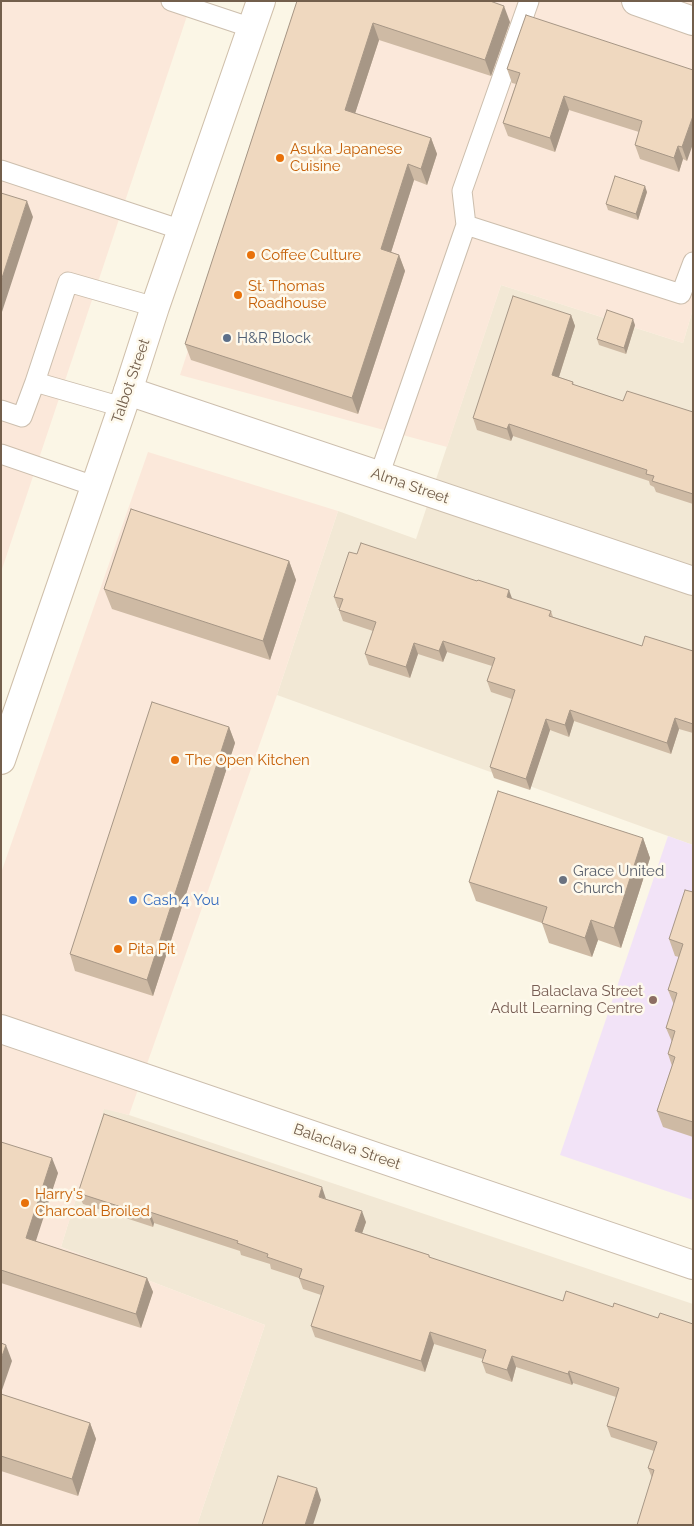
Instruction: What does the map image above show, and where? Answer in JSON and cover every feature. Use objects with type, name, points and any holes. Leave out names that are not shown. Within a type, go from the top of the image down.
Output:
[{"type":"street","name":"Talbot Street","points":[[1,760],[261,1]]},
{"type":"street","points":[[636,1],[693,21]]},
{"type":"street","name":"Alma Street","points":[[125,399],[379,476],[693,581]]},
{"type":"street","name":"Balaclava Street","points":[[1,1029],[693,1265]]},
{"type":"lane","points":[[171,1],[252,28]]},
{"type":"lane","points":[[379,476],[466,225],[462,191],[528,1]]},
{"type":"lane","points":[[1,170],[182,230]]},
{"type":"lane","points":[[466,225],[681,294],[693,262]]},
{"type":"lane","points":[[1,410],[22,417],[68,282],[155,307]]},
{"type":"lane","points":[[35,382],[125,399]]},
{"type":"lane","points":[[1,454],[94,486]]},
{"type":"shaded area","points":[[1,1],[192,1],[1,572]]},
{"type":"shaded area","points":[[302,1],[693,1],[693,309],[683,343],[501,285],[447,447],[180,375]]},
{"type":"shaded area","points":[[501,285],[683,343],[693,309],[693,845],[277,695],[338,511],[416,539]]},
{"type":"shaded area","points":[[148,452],[338,511],[277,695],[129,1115],[104,1109],[61,1247],[265,1325],[197,1525],[1,1525],[1,873]]},
{"type":"shaded area","name":"Balaclava Street Adult Learning Centre","points":[[668,836],[693,845],[693,1200],[560,1155]]},
{"type":"shaded area","points":[[104,1108],[693,1304],[693,1525],[197,1525],[265,1325],[61,1247]]},
{"type":"building","points":[[297,1],[490,1],[504,6],[485,60],[373,23],[345,110],[431,138],[421,169],[408,164],[381,249],[399,255],[352,398],[185,344]]},
{"type":"building","points":[[526,15],[693,70],[693,116],[682,147],[678,146],[674,158],[635,145],[642,121],[564,96],[550,138],[503,123],[520,73],[507,69]]},
{"type":"building","points":[[615,176],[645,186],[636,214],[606,204]]},
{"type":"building","points":[[1,193],[27,201],[1,281]]},
{"type":"building","points":[[513,296],[571,315],[552,375],[573,382],[572,384],[623,401],[627,391],[693,412],[693,494],[652,481],[654,476],[646,474],[647,470],[509,424],[507,429],[473,418]]},
{"type":"building","points":[[607,310],[633,319],[624,348],[597,339]]},
{"type":"building","points":[[131,509],[289,561],[263,641],[104,589]]},
{"type":"building","points":[[361,543],[509,590],[507,597],[551,611],[549,616],[642,646],[645,636],[693,651],[693,724],[675,718],[667,743],[570,710],[565,725],[546,719],[526,779],[490,767],[515,690],[487,681],[495,658],[443,641],[439,651],[414,643],[406,667],[365,654],[376,622],[339,610],[343,599],[334,597],[349,552],[357,554]]},
{"type":"building","points":[[152,702],[229,727],[147,980],[70,954]]},
{"type":"building","name":"Grace United Church","points":[[498,791],[643,838],[614,928],[591,920],[585,938],[542,923],[547,907],[469,882]]},
{"type":"building","points":[[685,890],[693,892],[693,1122],[657,1111],[675,1057],[668,1054],[675,1031],[666,1028],[677,993],[668,990],[683,944],[669,939]]},
{"type":"building","points":[[104,1114],[322,1187],[319,1197],[362,1211],[355,1231],[563,1301],[566,1291],[613,1307],[614,1303],[658,1318],[660,1313],[693,1324],[693,1525],[637,1525],[654,1470],[648,1468],[657,1442],[607,1426],[619,1388],[569,1371],[568,1374],[512,1356],[507,1370],[482,1362],[486,1350],[430,1332],[421,1361],[311,1326],[324,1286],[299,1278],[302,1269],[267,1257],[268,1254],[237,1243],[238,1241],[150,1212],[149,1216],[78,1193]]},
{"type":"building","points":[[1,1142],[52,1158],[26,1238],[147,1278],[136,1314],[1,1270]]},
{"type":"building","points":[[1,1343],[6,1345],[1,1359]]},
{"type":"building","points":[[1,1394],[90,1423],[72,1479],[1,1456]]},
{"type":"building","points":[[278,1476],[317,1488],[305,1525],[262,1525]]},
{"type":"place","name":"Asuka Japanese Cuisine","points":[[280,158]]},
{"type":"place","name":"Coffee Culture","points":[[251,255]]},
{"type":"place","name":"St. Thomas Roadhouse","points":[[238,295]]},
{"type":"place","name":"H&R Block","points":[[227,338]]},
{"type":"place","name":"The Open Kitchen","points":[[175,760]]},
{"type":"place","name":"Grace United Church","points":[[563,880]]},
{"type":"place","name":"Cash 4 You","points":[[133,900]]},
{"type":"place","name":"Pita Pit","points":[[118,949]]},
{"type":"place","name":"Balaclava Street Adult Learning Centre","points":[[653,1000]]},
{"type":"place","name":"Harry's Charcoal Broiled","points":[[25,1203]]}]
